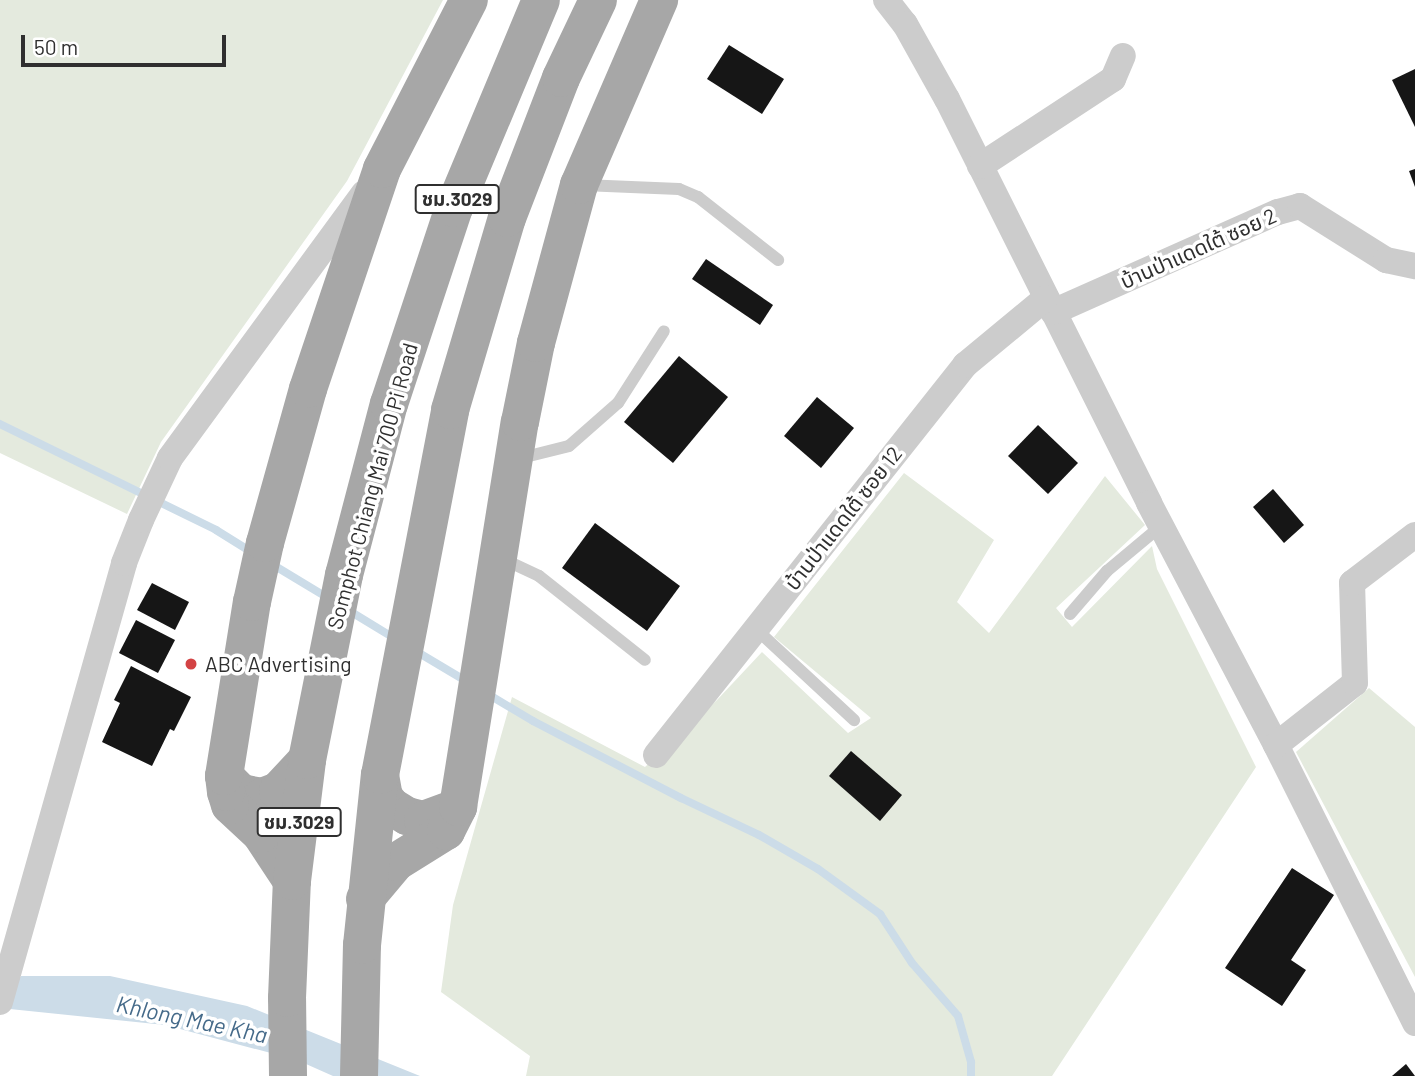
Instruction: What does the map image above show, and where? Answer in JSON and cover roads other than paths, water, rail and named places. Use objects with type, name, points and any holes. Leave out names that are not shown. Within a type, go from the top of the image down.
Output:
[{"type":"main road","points":[[292,881],[261,834],[230,804],[225,776],[251,602],[308,389],[382,169],[469,0]]},
{"type":"main road","name":"Somphot Chiang Mai 700 Pi Road","points":[[288,1076],[287,998],[292,881],[307,760],[344,575],[389,404],[453,208],[541,0]]},
{"type":"main road","name":"ชม.3029","points":[[359,1076],[358,1027],[365,899],[380,775],[450,410],[507,218],[561,78],[598,0]]},
{"type":"main road","points":[[365,899],[396,862],[446,831],[458,807],[478,672],[536,343],[579,185],[659,0]]},
{"type":"main road","points":[[225,776],[241,793],[262,797],[278,791],[307,760]]},
{"type":"main road","points":[[380,775],[384,797],[390,806],[407,817],[423,820],[458,807]]},
{"type":"street","points":[[886,0],[905,24],[980,166],[1415,1023]]},
{"type":"street","points":[[980,166],[1113,79],[1123,55]]},
{"type":"street","points":[[0,1003],[6,962],[124,563],[141,520],[170,458],[382,169]]},
{"type":"street","name":"บ้านป่าแดดใต้ ซอย 2","points":[[1050,305],[1278,212],[1300,206],[1386,260],[1415,266]]},
{"type":"street","name":"บ้านป่าแดดใต้ ซอย 12","points":[[656,755],[965,365],[1050,305]]},
{"type":"street","points":[[1276,745],[1355,682],[1352,583],[1415,535]]},
{"type":"lane","points":[[579,185],[679,190],[698,197],[778,260]]},
{"type":"lane","points":[[514,460],[569,446],[618,403],[664,331]]},
{"type":"lane","points":[[1070,614],[1107,571],[1161,526]]},
{"type":"lane","points":[[498,557],[539,576],[645,660]]},
{"type":"lane","points":[[756,629],[854,720]]},
{"type":"water","name":"Khlong Mae Kha","points":[[21,976],[110,976],[247,1006],[420,1076],[333,1076],[297,1060],[165,1025],[0,1008]]},
{"type":"waterway","points":[[0,424],[216,530],[253,553]]},
{"type":"waterway","points":[[270,563],[328,598]]},
{"type":"waterway","points":[[348,610],[394,638]]},
{"type":"waterway","points":[[414,650],[466,681]]},
{"type":"waterway","points":[[486,693],[533,721],[681,798],[759,835],[818,869],[880,914],[912,963],[958,1016],[971,1062],[971,1076]]},
{"type":"place","name":"ABC Advertising","points":[[191,664]]}]
